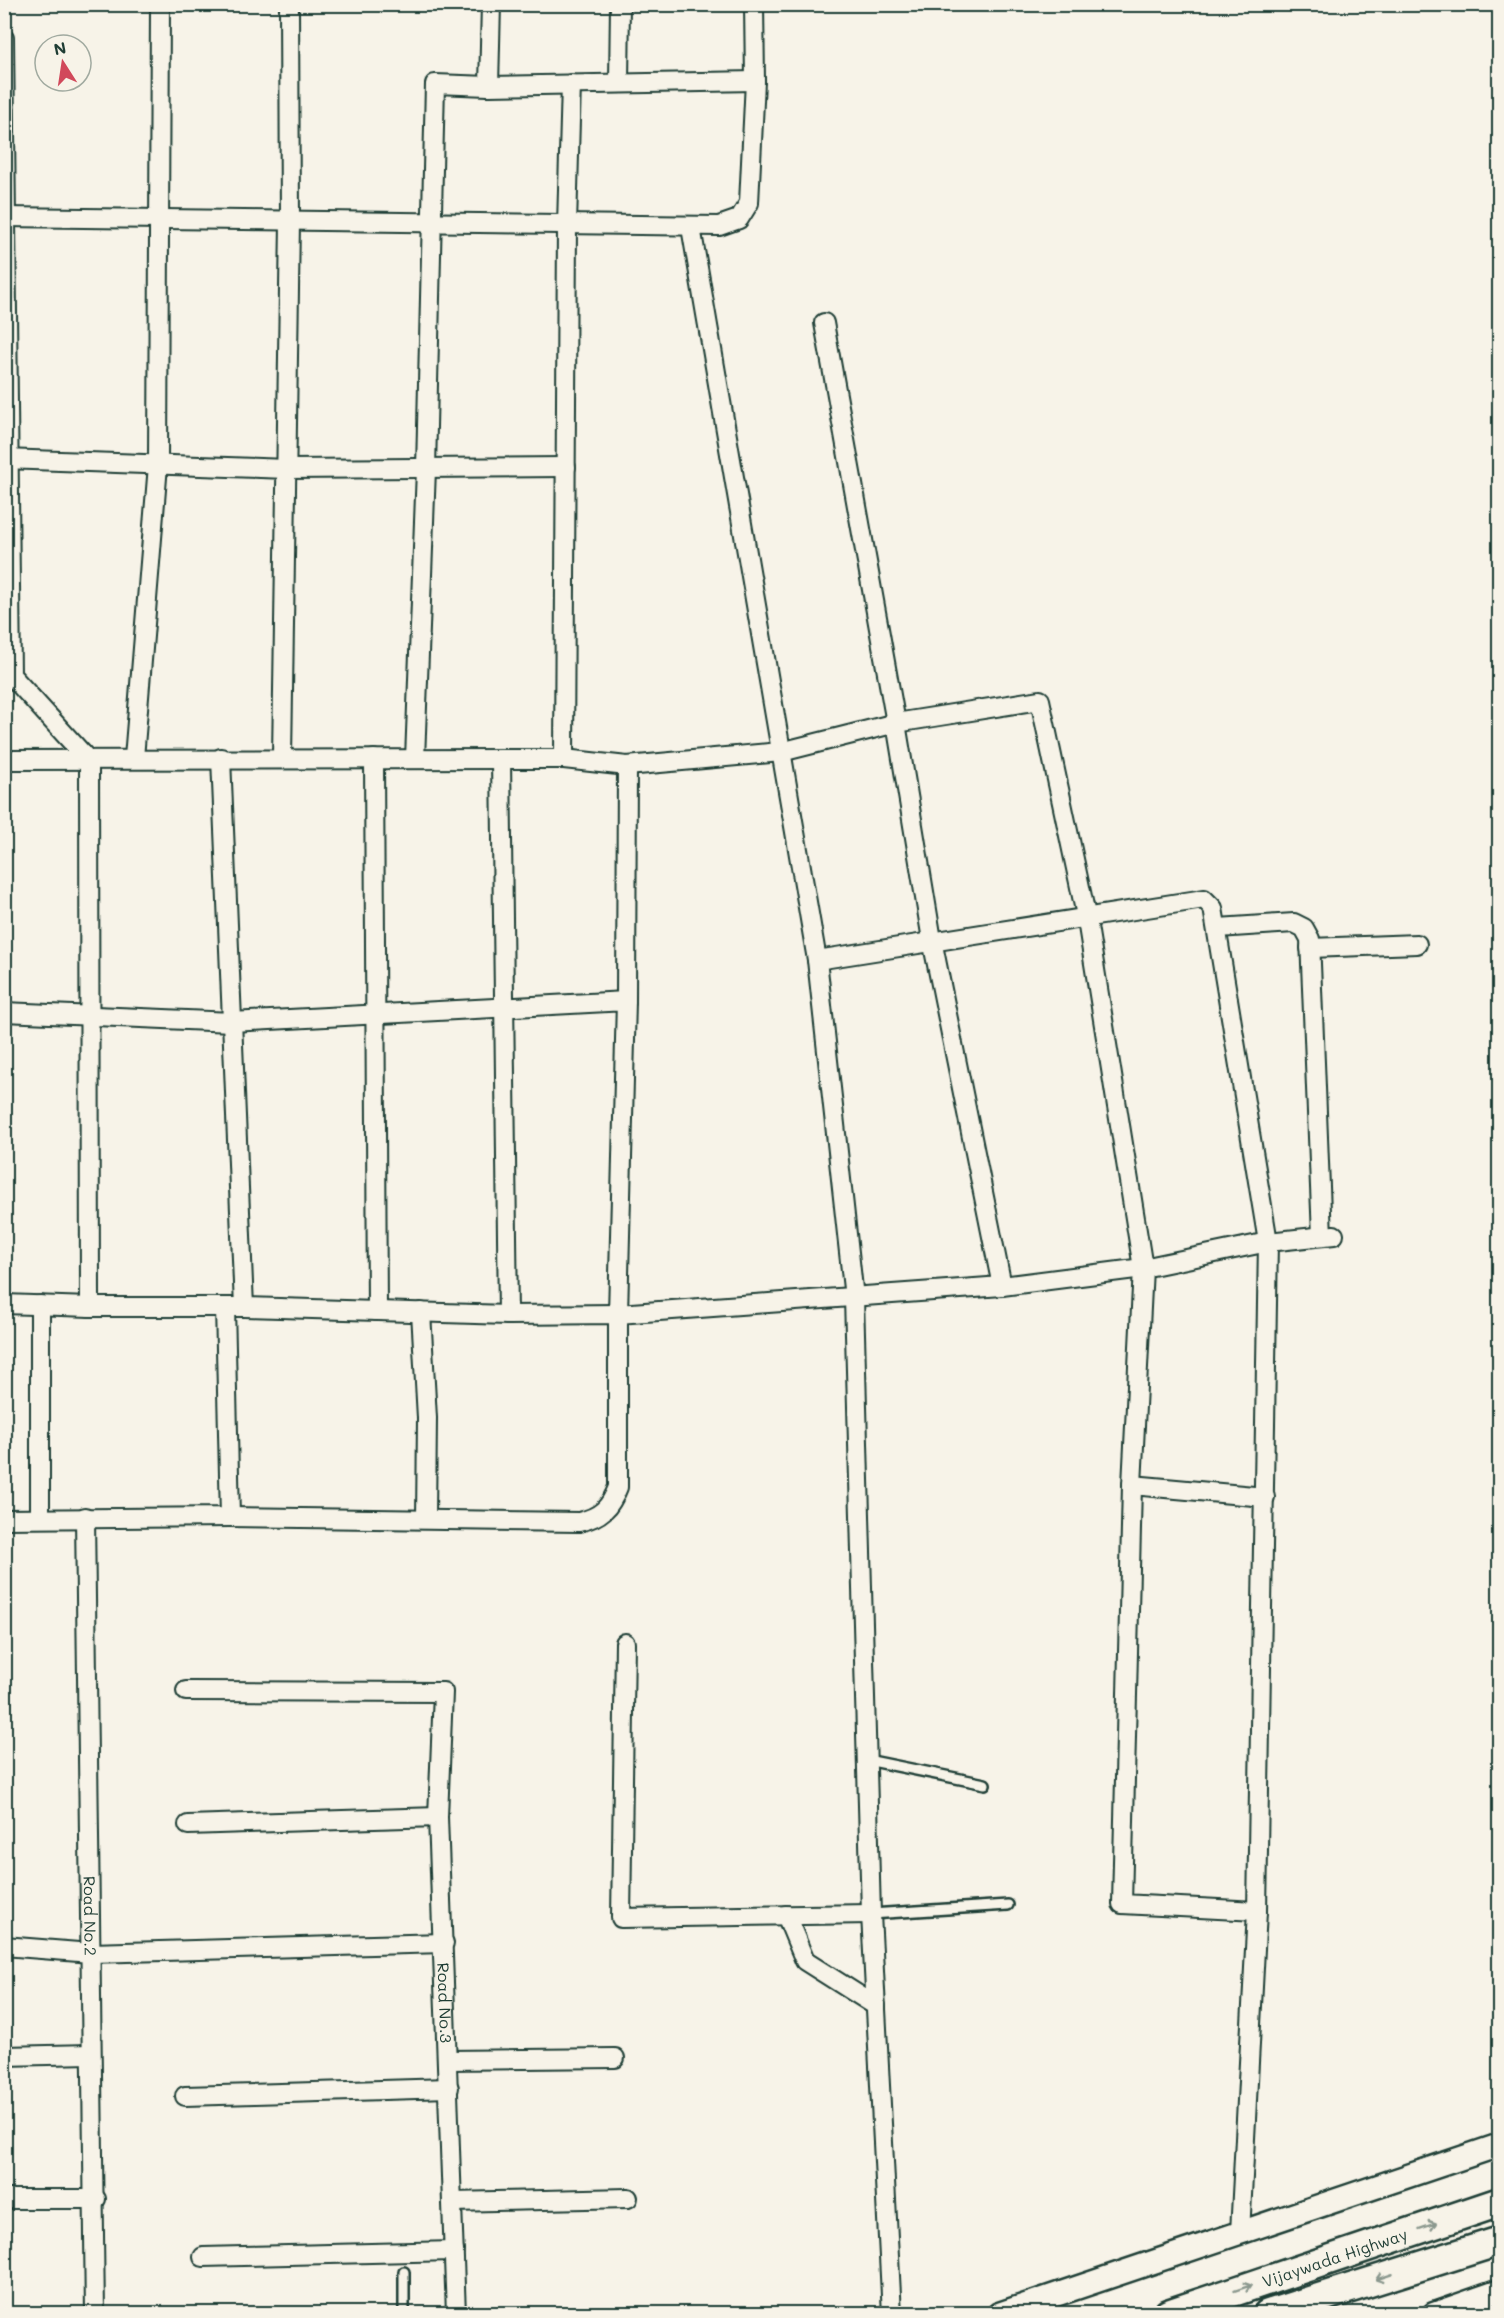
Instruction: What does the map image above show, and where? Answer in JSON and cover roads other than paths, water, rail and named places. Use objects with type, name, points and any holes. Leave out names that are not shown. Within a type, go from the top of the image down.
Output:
[{"type":"highway","name":"Vijaywada Highway","points":[[1168,2313],[1500,2202]]},
{"type":"highway","name":"Vijaywada Highway","points":[[1268,2313],[1500,2241]]},
{"type":"street","points":[[134,758],[158,465],[161,218],[160,4]]},
{"type":"street","points":[[282,759],[290,222],[289,4]]},
{"type":"street","points":[[489,87],[491,4]]},
{"type":"street","points":[[620,4],[620,83]]},
{"type":"street","points":[[5,217],[719,226],[739,219],[749,203],[755,81],[754,4]]},
{"type":"street","points":[[4,38],[11,675],[89,761],[90,1307]]},
{"type":"street","points":[[415,759],[426,469],[435,84],[489,87],[755,81]]},
{"type":"street","points":[[564,759],[567,225],[571,84]]},
{"type":"street","points":[[691,226],[818,960],[854,1298],[871,1914],[892,2313]]},
{"type":"street","points":[[824,323],[897,723],[932,940],[1002,1286]]},
{"type":"street","points":[[7,459],[287,469],[566,467]]},
{"type":"street","points":[[4,759],[89,761],[134,758],[564,759],[627,765],[781,752],[897,723],[1040,700],[1087,920],[1143,1268],[1132,1485],[1122,1904],[1257,1911]]},
{"type":"street","points":[[221,758],[244,1307]]},
{"type":"street","points":[[374,759],[377,1311]]},
{"type":"street","points":[[501,759],[506,1009],[508,1315]]},
{"type":"street","points":[[4,1519],[230,1516],[579,1522],[604,1512],[611,1504],[618,1487],[618,1314],[626,1001],[627,765]]},
{"type":"street","points":[[818,960],[932,940],[1087,920],[1204,899],[1213,908],[1268,1242],[1257,1911],[1240,2234]]},
{"type":"street","points":[[4,1304],[90,1307],[244,1307],[508,1315],[618,1314],[1002,1286],[1143,1268],[1268,1242],[1328,1235],[1310,939],[1304,928],[1294,923],[1218,928]]},
{"type":"street","points":[[1310,948],[1417,944]]},
{"type":"street","points":[[4,1012],[232,1022],[626,1001]]},
{"type":"street","points":[[39,1518],[40,1305]]},
{"type":"street","points":[[225,1307],[230,1516]]},
{"type":"street","points":[[421,1312],[427,1418],[426,1519]]},
{"type":"street","points":[[1132,1485],[1265,1497]]},
{"type":"street","name":"Road No.2","points":[[85,1517],[91,2054],[96,2199],[95,2313]]},
{"type":"street","points":[[625,1643],[621,1918],[871,1914]]},
{"type":"street","name":"Road No.3","points":[[186,1691],[443,1692],[438,1817],[456,2313]]},
{"type":"street","points":[[188,1826],[438,1817]]},
{"type":"street","points":[[786,1915],[805,1961],[876,2006]]},
{"type":"street","points":[[4,1946],[91,1953],[444,1942]]},
{"type":"street","points":[[4,2056],[91,2054]]},
{"type":"street","points":[[448,2060],[615,2058]]},
{"type":"street","points":[[185,2096],[449,2088]]},
{"type":"street","points":[[999,2313],[1500,2145]]},
{"type":"street","points":[[453,2202],[628,2198]]},
{"type":"street","points":[[4,2199],[96,2199]]},
{"type":"street","points":[[203,2257],[454,2251]]},
{"type":"street","points":[[1434,2313],[1500,2291]]},
{"type":"lane","points":[[867,1760],[985,1784]]},
{"type":"lane","points":[[871,1914],[1008,1905]]},
{"type":"lane","points":[[404,2272],[404,2313]]}]
